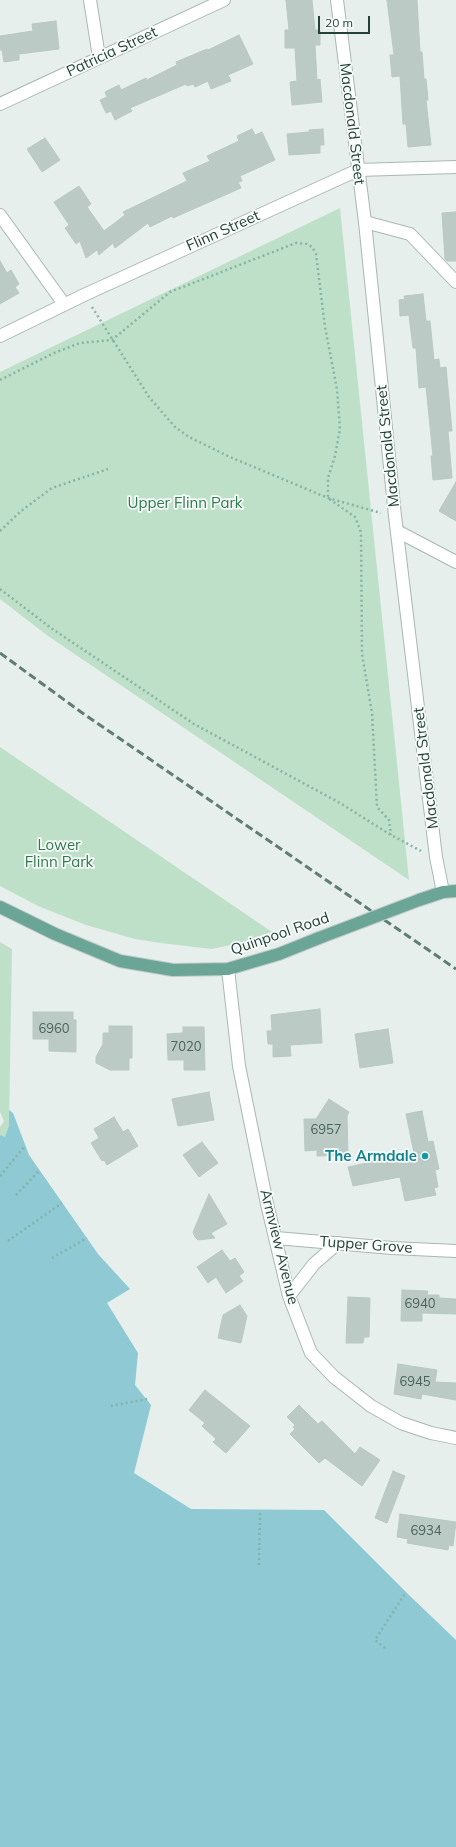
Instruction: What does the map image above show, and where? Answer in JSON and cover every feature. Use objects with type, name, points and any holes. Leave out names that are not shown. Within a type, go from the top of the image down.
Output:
[{"type":"main road","name":"Quinpool Road","points":[[0,906],[55,934],[120,960],[173,970],[228,969],[278,954],[419,900],[443,892],[456,891]]},
{"type":"street","points":[[90,0],[99,57]]},
{"type":"street","name":"Patricia Street","points":[[0,104],[224,0]]},
{"type":"street","name":"Macdonald Street","points":[[337,0],[365,222],[396,531],[436,856],[443,892]]},
{"type":"street","name":"Flinn Street","points":[[0,336],[64,304],[358,170],[456,167]]},
{"type":"street","points":[[0,215],[64,304]]},
{"type":"street","points":[[365,222],[410,234],[456,282]]},
{"type":"street","points":[[396,531],[456,562]]},
{"type":"street","name":"Armview Avenue","points":[[228,969],[239,1066],[276,1238],[289,1296],[311,1353],[334,1377],[371,1406],[401,1423],[431,1433],[456,1438]]},
{"type":"street","name":"Tupper Grove","points":[[276,1238],[392,1248],[456,1251]]},
{"type":"street","points":[[289,1296],[314,1264],[338,1243]]},
{"type":"path","points":[[0,380],[54,353],[80,343],[112,340],[170,292],[296,243],[307,244],[312,247],[316,254],[325,326],[337,389],[340,429],[335,456],[328,478],[328,498]]},
{"type":"path","points":[[84,295],[149,397],[175,426],[189,437],[230,457],[328,498],[360,508],[395,516]]},
{"type":"path","points":[[0,531],[21,511],[52,488],[108,469]]},
{"type":"path","points":[[328,498],[355,517],[361,532],[363,586],[362,654],[372,713],[377,807],[389,820],[391,835]]},
{"type":"path","points":[[0,589],[51,628],[194,724],[340,803],[417,850],[436,856]]},
{"type":"path","points":[[0,1176],[25,1146]]},
{"type":"path","points":[[16,1195],[39,1171]]},
{"type":"path","points":[[8,1241],[62,1203]]},
{"type":"path","points":[[52,1258],[87,1238]]},
{"type":"path","points":[[111,1406],[147,1399]]},
{"type":"path","points":[[259,1565],[260,1510]]},
{"type":"path","points":[[385,1648],[375,1640],[406,1592]]},
{"type":"green space","name":"Upper Flinn Park","points":[[340,208],[409,880],[48,636],[0,599],[0,372]]},
{"type":"green space","name":"Lower Flinn Park","points":[[0,747],[272,932],[240,943],[212,949],[135,939],[86,925],[38,906],[0,886]]},
{"type":"green space","points":[[0,942],[12,949],[9,1125],[5,1138],[0,1135],[0,1127],[4,1121],[0,1112]]},
{"type":"water","points":[[9,1110],[13,1113],[29,1155],[98,1254],[130,1289],[107,1303],[138,1353],[135,1385],[151,1405],[134,1473],[191,1509],[324,1510],[456,1640],[456,1847],[0,1847],[0,1135],[5,1137],[9,1125]]},
{"type":"building","points":[[286,0],[312,0],[315,30],[320,30],[320,45],[315,45],[317,80],[320,79],[322,102],[292,105],[290,82],[297,81],[295,48],[285,48],[285,30],[289,30]]},
{"type":"building","points":[[387,0],[417,0],[420,52],[422,52],[424,79],[426,79],[428,100],[426,100],[431,145],[408,147],[406,124],[403,124],[400,76],[392,77],[390,55],[394,55]]},
{"type":"building","points":[[56,21],[59,49],[19,54],[19,60],[4,62],[2,50],[0,50],[0,36],[33,31],[32,24]]},
{"type":"building","points":[[239,35],[253,64],[228,75],[231,81],[211,89],[208,81],[195,87],[193,84],[187,86],[186,84],[130,108],[132,111],[115,120],[111,111],[106,113],[100,100],[107,97],[105,92],[119,85],[121,90],[146,78],[147,80],[177,65],[176,62],[207,49],[208,50]]},
{"type":"building","points":[[252,129],[255,135],[262,132],[275,160],[240,176],[242,181],[238,182],[241,188],[173,218],[172,216],[150,227],[148,223],[115,248],[113,243],[99,255],[97,250],[86,258],[80,241],[76,244],[65,228],[69,225],[54,202],[79,186],[91,204],[87,207],[104,231],[125,215],[123,212],[187,181],[183,173],[210,161],[207,156],[239,141],[237,136]]},
{"type":"building","points":[[323,129],[324,145],[320,145],[320,153],[289,155],[287,134]]},
{"type":"building","points":[[45,138],[60,160],[42,172],[27,149]]},
{"type":"building","points":[[456,212],[456,261],[447,261],[445,259],[442,213]]},
{"type":"building","points":[[0,261],[7,273],[11,270],[19,284],[15,287],[19,293],[0,304]]},
{"type":"building","points":[[423,294],[426,321],[430,321],[434,360],[439,359],[440,368],[446,367],[452,431],[448,431],[452,478],[433,480],[431,456],[433,456],[426,387],[419,388],[416,348],[413,348],[409,315],[400,316],[399,300],[405,299],[404,296]]},
{"type":"building","points":[[456,482],[456,521],[439,511]]},
{"type":"building","points":[[320,1009],[322,1043],[290,1045],[291,1056],[273,1057],[273,1044],[268,1044],[267,1031],[272,1031],[271,1015]]},
{"type":"building","points":[[33,1012],[73,1012],[73,1020],[76,1020],[76,1052],[49,1051],[49,1039],[33,1039]]},
{"type":"building","points":[[109,1026],[132,1026],[132,1058],[129,1058],[129,1070],[110,1070],[96,1063],[96,1057],[103,1044],[103,1033],[109,1033]]},
{"type":"building","points":[[183,1027],[204,1027],[205,1070],[184,1070],[184,1060],[168,1060],[167,1034],[183,1033]]},
{"type":"building","points":[[388,1029],[393,1063],[360,1068],[355,1034]]},
{"type":"building","points":[[209,1092],[214,1120],[178,1126],[172,1099]]},
{"type":"building","points":[[329,1099],[349,1112],[347,1116],[348,1155],[317,1156],[317,1150],[305,1151],[304,1119],[316,1119]]},
{"type":"building","name":"The Armdale","points":[[422,1111],[428,1142],[433,1141],[439,1169],[435,1170],[438,1187],[434,1188],[436,1195],[405,1201],[400,1177],[353,1186],[348,1167],[414,1153],[406,1114]]},
{"type":"building","points":[[114,1117],[123,1132],[128,1129],[138,1146],[107,1165],[104,1160],[102,1161],[91,1143],[99,1138],[94,1129]]},
{"type":"building","points":[[202,1142],[218,1163],[199,1177],[183,1155]]},
{"type":"building","points":[[209,1194],[227,1224],[211,1233],[215,1238],[198,1240],[193,1232]]},
{"type":"building","points":[[222,1250],[230,1261],[235,1258],[244,1272],[239,1276],[243,1281],[226,1293],[216,1277],[208,1283],[197,1267]]},
{"type":"building","points":[[402,1290],[428,1291],[427,1295],[439,1295],[439,1298],[456,1299],[456,1314],[422,1313],[422,1321],[401,1321]]},
{"type":"building","points":[[348,1297],[370,1298],[369,1337],[364,1337],[363,1343],[346,1343]]},
{"type":"building","points":[[240,1305],[247,1316],[241,1343],[218,1338],[223,1315]]},
{"type":"building","points":[[398,1364],[437,1370],[435,1382],[456,1383],[456,1400],[422,1394],[421,1399],[394,1394]]},
{"type":"building","points":[[205,1390],[250,1426],[226,1453],[213,1442],[216,1439],[202,1426],[205,1423],[189,1410]]},
{"type":"building","points":[[299,1405],[318,1424],[322,1421],[355,1454],[360,1447],[380,1460],[362,1486],[325,1458],[319,1463],[290,1434],[295,1429],[293,1427],[295,1425],[287,1417]]},
{"type":"building","points":[[393,1471],[405,1476],[387,1523],[375,1518]]},
{"type":"building","points":[[400,1514],[456,1522],[453,1546],[449,1545],[448,1550],[407,1543],[408,1539],[397,1537]]},
{"type":"railway","points":[[0,653],[81,712],[456,969]]},
{"type":"place","name":"The Armdale","points":[[425,1156]]}]
